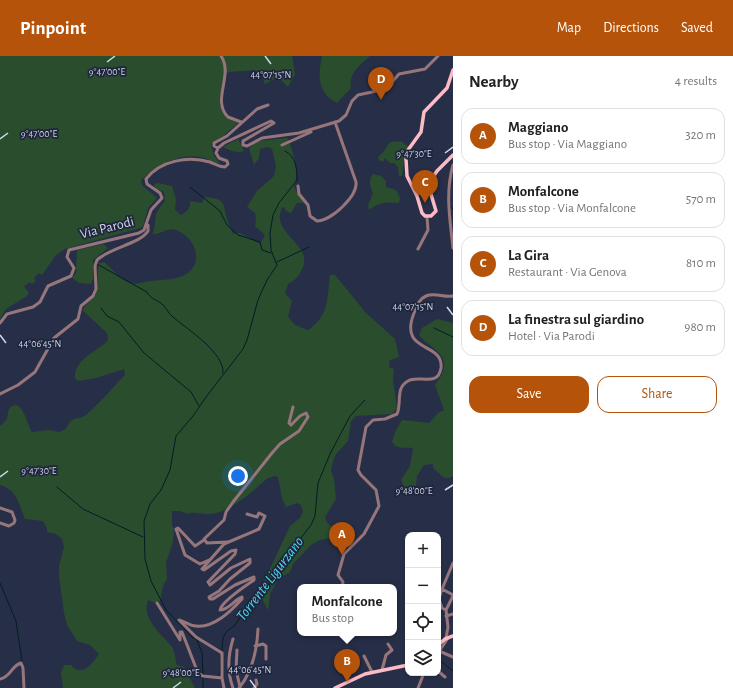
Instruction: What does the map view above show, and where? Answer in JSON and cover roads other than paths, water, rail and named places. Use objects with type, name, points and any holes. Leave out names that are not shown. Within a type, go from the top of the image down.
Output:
[{"type":"main road","points":[[453,70],[447,88],[424,112],[421,132],[408,150],[406,159],[407,176],[417,196],[422,213],[427,217],[433,215],[436,211],[430,190],[431,180],[437,171],[453,155]]},
{"type":"main road","points":[[441,643],[453,636]]},
{"type":"main road","points":[[338,687],[353,678],[372,672],[405,666]]},
{"type":"street","points":[[220,56],[226,70],[221,104],[227,116],[241,122]]},
{"type":"street","points":[[268,105],[257,109],[227,136],[214,143],[214,146],[218,148],[271,121],[274,123],[249,136],[243,141],[242,145],[247,146],[260,139],[293,134],[335,122],[346,115],[352,101],[358,95],[386,89],[399,74],[425,69],[438,56]]},
{"type":"street","points":[[298,186],[299,194],[308,204],[310,216],[317,221],[326,219],[333,215],[355,192],[356,182],[335,122]]},
{"type":"street","points":[[282,146],[318,128]]},
{"type":"street","name":"Via Parodi","points":[[0,323],[7,314],[33,307],[40,302],[48,286],[71,276],[74,268],[67,256],[69,250],[139,233],[144,230],[148,223],[151,210],[162,198],[160,193],[147,184],[146,180],[148,177],[167,165],[184,159],[200,160],[225,167],[228,162],[217,155],[218,148]]},
{"type":"street","points":[[453,165],[449,178],[448,198],[453,248]]},
{"type":"street","points":[[418,249],[428,230],[427,217]]},
{"type":"street","points":[[0,394],[18,385],[35,372],[57,334],[78,319],[81,306],[93,296],[96,289],[95,266],[97,260],[122,245],[142,238],[148,231],[148,223]]},
{"type":"street","points":[[343,584],[344,582],[338,575],[344,554],[364,534],[379,506],[376,490],[358,470],[366,427],[373,420],[385,419],[396,414],[400,407],[400,391],[407,381],[414,379],[429,380],[437,377],[441,367],[438,357],[414,339],[410,331],[410,323],[418,302],[424,297],[432,294],[446,297],[453,296]]},
{"type":"street","points":[[210,560],[200,564],[188,558],[184,552],[176,528],[195,546],[204,540],[224,520],[226,512],[233,502],[272,453],[280,444],[295,434],[305,424],[308,417],[306,413],[300,416],[291,425],[289,424],[293,406]]},
{"type":"street","points":[[0,508],[9,511],[14,516],[15,522],[8,526],[0,523]]},
{"type":"street","points":[[224,688],[222,678],[222,653],[196,637],[179,620],[196,626],[210,624],[235,606],[242,597],[226,608],[222,610],[220,609],[239,590],[255,579],[253,577],[247,579],[213,599],[210,599],[210,596],[219,591],[251,560],[247,560],[231,568],[210,585],[208,582],[220,571],[236,551],[231,551],[202,570],[221,546],[257,531],[261,527],[264,516],[259,513],[257,517],[247,514]]},
{"type":"street","points":[[204,540],[207,543],[228,542]]},
{"type":"street","points":[[446,610],[442,608],[439,599],[453,563]]},
{"type":"street","points":[[441,648],[447,638],[446,610],[453,595],[442,589]]},
{"type":"street","points":[[157,603],[180,640],[180,632],[182,632],[198,673],[203,676],[222,678]]},
{"type":"street","points":[[446,616],[453,614]]},
{"type":"street","points":[[239,687],[249,674],[258,629]]},
{"type":"street","points":[[233,639],[230,647],[229,675],[233,688]]},
{"type":"street","points":[[255,646],[263,644],[266,646],[266,659]]},
{"type":"street","points":[[382,670],[386,655],[392,650],[388,644]]},
{"type":"street","points":[[237,650],[236,670],[239,687]]},
{"type":"street","points":[[441,653],[453,657]]},
{"type":"street","points":[[364,656],[372,672]]},
{"type":"street","points":[[0,679],[8,676],[16,665],[21,663],[23,668],[24,688]]},
{"type":"street","points":[[441,675],[445,678]]},
{"type":"street","points":[[418,688],[423,676]]},
{"type":"street","points":[[254,688],[257,684],[256,680]]},
{"type":"waterway","points":[[203,674],[202,653],[197,640],[192,637],[166,610],[151,581],[145,559],[144,521],[150,504],[161,490],[170,470],[176,436],[193,416],[243,349],[258,300],[267,280],[277,265],[271,250],[270,233],[273,215],[279,203],[297,180],[294,159],[285,151]]},
{"type":"waterway","points":[[190,187],[220,211],[227,225],[238,235],[260,242],[262,250],[271,253]]},
{"type":"waterway","points":[[277,262],[309,247]]},
{"type":"waterway","points":[[97,264],[147,292],[150,297],[161,303],[172,316],[212,350],[222,365],[223,373]]},
{"type":"waterway","points":[[101,308],[107,316],[119,322],[144,353],[191,392],[199,406]]},
{"type":"waterway","points":[[434,328],[453,337]]},
{"type":"waterway","name":"Torrente Ligurzano","points":[[222,650],[223,638],[226,632],[235,625],[246,609],[260,597],[286,557],[311,525],[315,516],[318,483],[330,454],[350,416],[365,400]]},
{"type":"waterway","points":[[57,487],[83,509],[143,537]]},
{"type":"waterway","points":[[0,583],[16,621],[22,661]]},
{"type":"waterway","name":"Torrente Ligurzano","points":[[220,675],[221,656]]},
{"type":"waterway","points":[[441,661],[453,671]]},
{"type":"waterway","name":"Torrente Ligurzano","points":[[203,678],[203,688]]},
{"type":"place","name":"La finestra sul giardino","points":[[381,100]]},
{"type":"place","name":"La Gira","points":[[425,203]]},
{"type":"place","name":"Maggiano","points":[[342,555]]},
{"type":"place","name":"Monfalcone","points":[[347,682]]}]
